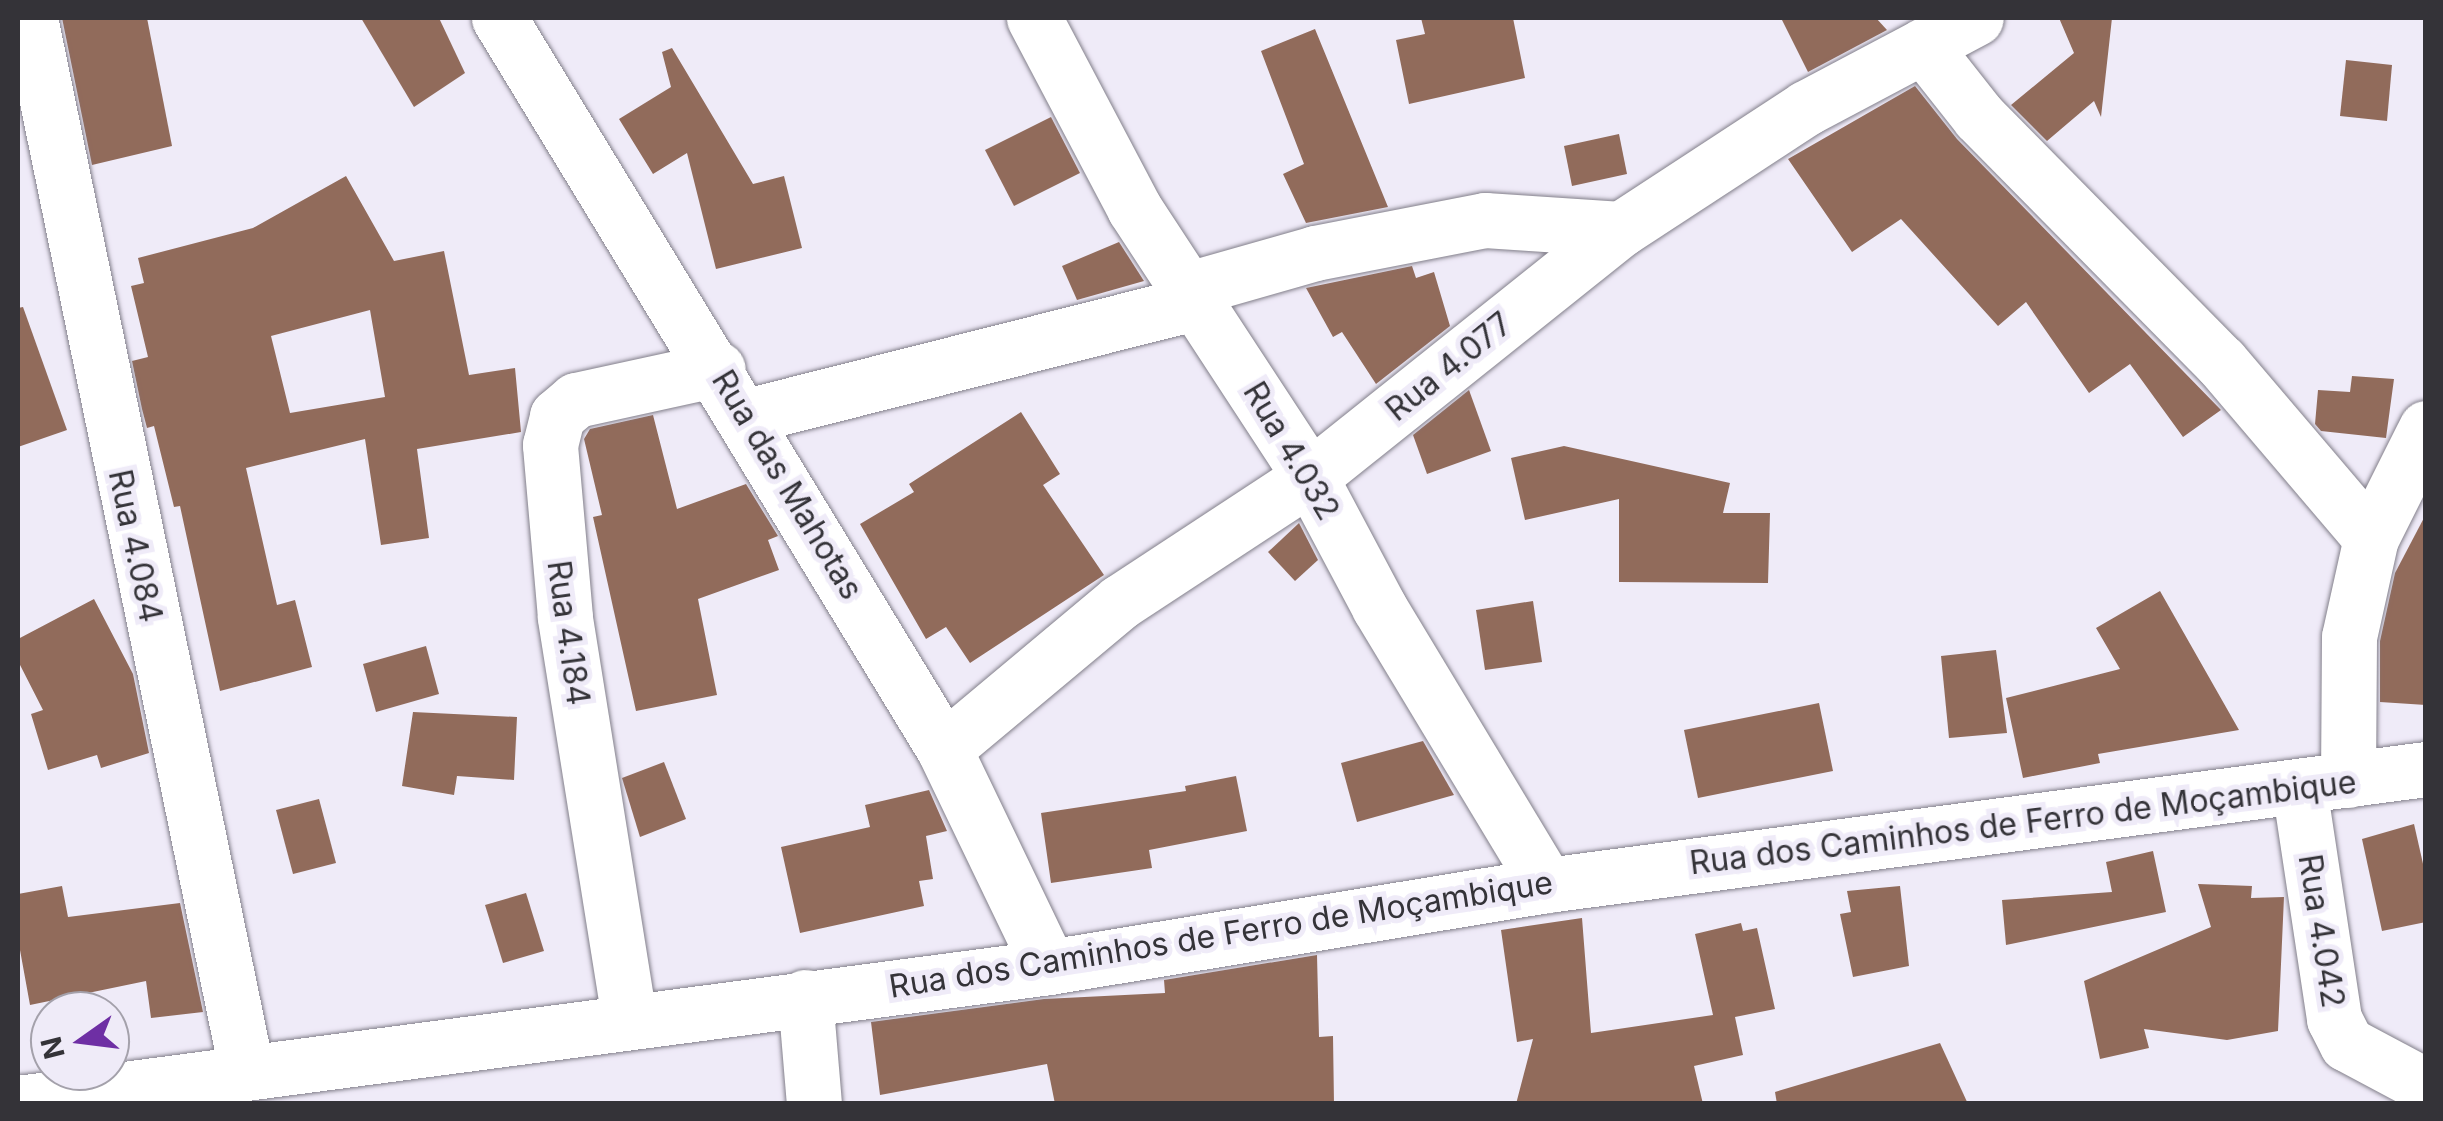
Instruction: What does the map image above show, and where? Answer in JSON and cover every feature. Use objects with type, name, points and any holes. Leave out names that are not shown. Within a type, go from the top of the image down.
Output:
[{"type":"street","name":"Rua 4.084","points":[[30,18],[135,554],[196,813],[247,1073]]},
{"type":"street","name":"Rua das Mahotas","points":[[499,18],[747,416],[944,749],[1049,967]]},
{"type":"street","name":"Rua 4.032","points":[[1034,18],[1134,208],[1310,476],[1380,607],[1547,885]]},
{"type":"street","name":"Rua 4.077","points":[[944,749],[1120,602],[1310,476],[1622,229],[1806,108],[1976,18]]},
{"type":"street","points":[[1923,46],[1978,117],[2222,362],[2371,538]]},
{"type":"street","points":[[747,416],[1193,296],[1315,253],[1485,220],[1622,229]]},
{"type":"street","name":"Rua 4.184","points":[[629,1018],[565,616],[550,446],[558,416],[576,400],[718,369]]},
{"type":"street","name":"Rua 4.042","points":[[2426,428],[2371,538],[2323,784],[2334,1019],[2347,1044],[2426,1086]]},
{"type":"street","name":"Rua dos Caminhos de Ferro de Moçambique","points":[[18,1102],[629,1018],[1049,967],[1547,885],[2426,770]]},
{"type":"street","points":[[804,997],[814,1104]]},
{"type":"building","points":[[62,18],[147,18],[172,146],[92,165]]},
{"type":"building","points":[[361,18],[439,18],[465,73],[414,107]]},
{"type":"building","points":[[1421,18],[1513,18],[1525,78],[1409,104],[1396,40],[1425,34]]},
{"type":"building","points":[[1781,18],[1876,18],[1887,30],[1808,72]]},
{"type":"building","points":[[2059,18],[2112,18],[2101,117],[2094,101],[2047,141],[2011,105],[2074,53]]},
{"type":"building","points":[[1315,29],[1388,207],[1306,223],[1283,174],[1304,164],[1261,51]]},
{"type":"building","points":[[672,48],[753,184],[784,176],[802,248],[716,269],[687,153],[653,174],[619,119],[671,87],[662,52]]},
{"type":"building","points":[[2346,60],[2392,65],[2387,121],[2340,116]]},
{"type":"building","points":[[1915,86],[1957,139],[2221,410],[2183,437],[2130,364],[2089,393],[2026,302],[1998,326],[1901,219],[1852,252],[1788,159]]},
{"type":"building","points":[[1051,117],[1080,173],[1014,206],[985,150]]},
{"type":"building","points":[[1619,134],[1627,174],[1572,186],[1564,146]]},
{"type":"building","points":[[346,176],[394,261],[444,251],[469,375],[515,368],[521,432],[417,449],[429,538],[381,545],[365,439],[246,468],[277,605],[295,600],[312,667],[220,691],[180,506],[174,507],[154,426],[147,428],[142,409],[132,361],[148,357],[131,286],[144,283],[138,258],[253,228]],"holes":[[[370,310],[385,397],[290,413],[271,336]]]},
{"type":"building","points":[[1119,242],[1144,281],[1077,300],[1062,266]]},
{"type":"building","points":[[1412,266],[1416,278],[1434,272],[1450,326],[1376,384],[1342,332],[1333,337],[1306,288]]},
{"type":"building","points":[[23,307],[67,430],[18,447],[18,308]]},
{"type":"building","points":[[2352,376],[2394,379],[2386,438],[2321,431],[2315,424],[2318,390],[2350,392]]},
{"type":"building","points":[[1469,390],[1491,451],[1427,474],[1413,435]]},
{"type":"building","points":[[1021,412],[1060,474],[1043,485],[1104,575],[970,663],[946,627],[926,639],[860,524],[914,492],[909,484]]},
{"type":"building","points":[[653,415],[677,509],[746,484],[778,536],[768,540],[779,570],[698,599],[717,695],[636,711],[593,517],[602,515],[584,439],[590,429]]},
{"type":"building","points":[[1564,446],[1730,483],[1723,513],[1770,513],[1768,583],[1619,582],[1619,499],[1525,520],[1511,458]]},
{"type":"building","points":[[2426,514],[2426,705],[2380,702],[2380,641],[2395,573]]},
{"type":"building","points":[[1299,523],[1318,560],[1295,581],[1268,552]]},
{"type":"building","points":[[2160,591],[2239,730],[2098,754],[2100,763],[2023,778],[2006,698],[2120,669],[2096,628]]},
{"type":"building","points":[[94,599],[133,674],[149,753],[101,768],[97,755],[48,770],[31,714],[43,710],[18,661],[18,639]]},
{"type":"building","points":[[1533,601],[1542,662],[1485,670],[1476,610]]},
{"type":"building","points":[[426,646],[439,694],[376,712],[363,664]]},
{"type":"building","points":[[1996,650],[2007,733],[1949,738],[1941,656]]},
{"type":"building","points":[[1819,703],[1833,771],[1698,798],[1684,730]]},
{"type":"building","points":[[413,712],[517,717],[514,780],[457,776],[454,795],[402,786]]},
{"type":"building","points":[[1423,741],[1454,795],[1357,822],[1341,763]]},
{"type":"building","points":[[664,762],[686,819],[640,837],[622,778]]},
{"type":"building","points":[[1236,776],[1247,831],[1149,850],[1152,868],[1051,883],[1041,813],[1186,791],[1185,786]]},
{"type":"building","points":[[929,790],[947,831],[926,836],[933,879],[919,881],[924,906],[800,933],[781,847],[870,827],[865,805]]},
{"type":"building","points":[[319,799],[336,863],[293,874],[276,810]]},
{"type":"building","points":[[2414,824],[2426,877],[2426,922],[2382,931],[2362,839]]},
{"type":"building","points":[[2153,851],[2166,912],[2006,945],[2002,900],[2112,892],[2106,862]]},
{"type":"building","points":[[2198,884],[2252,886],[2251,898],[2284,897],[2278,1031],[2227,1040],[2144,1029],[2149,1048],[2100,1059],[2084,981],[2211,927]]},
{"type":"building","points":[[62,886],[68,917],[180,903],[203,1012],[151,1018],[146,981],[98,991],[30,991],[30,1005],[18,939],[18,894]]},
{"type":"building","points":[[1900,886],[1909,966],[1853,977],[1840,914],[1851,912],[1847,891]]},
{"type":"building","points":[[526,893],[544,951],[503,963],[485,905]]},
{"type":"building","points":[[1582,918],[1591,1033],[1713,1015],[1695,934],[1741,923],[1743,931],[1757,928],[1775,1009],[1735,1017],[1743,1055],[1694,1066],[1703,1104],[1516,1104],[1533,1039],[1517,1042],[1501,930]]},
{"type":"building","points":[[1317,955],[1319,1037],[1333,1036],[1334,1104],[1055,1104],[1047,1064],[880,1095],[871,1022],[1044,999],[1165,993],[1164,980]]},
{"type":"building","points":[[1940,1043],[1968,1104],[1777,1104],[1775,1092]]}]
